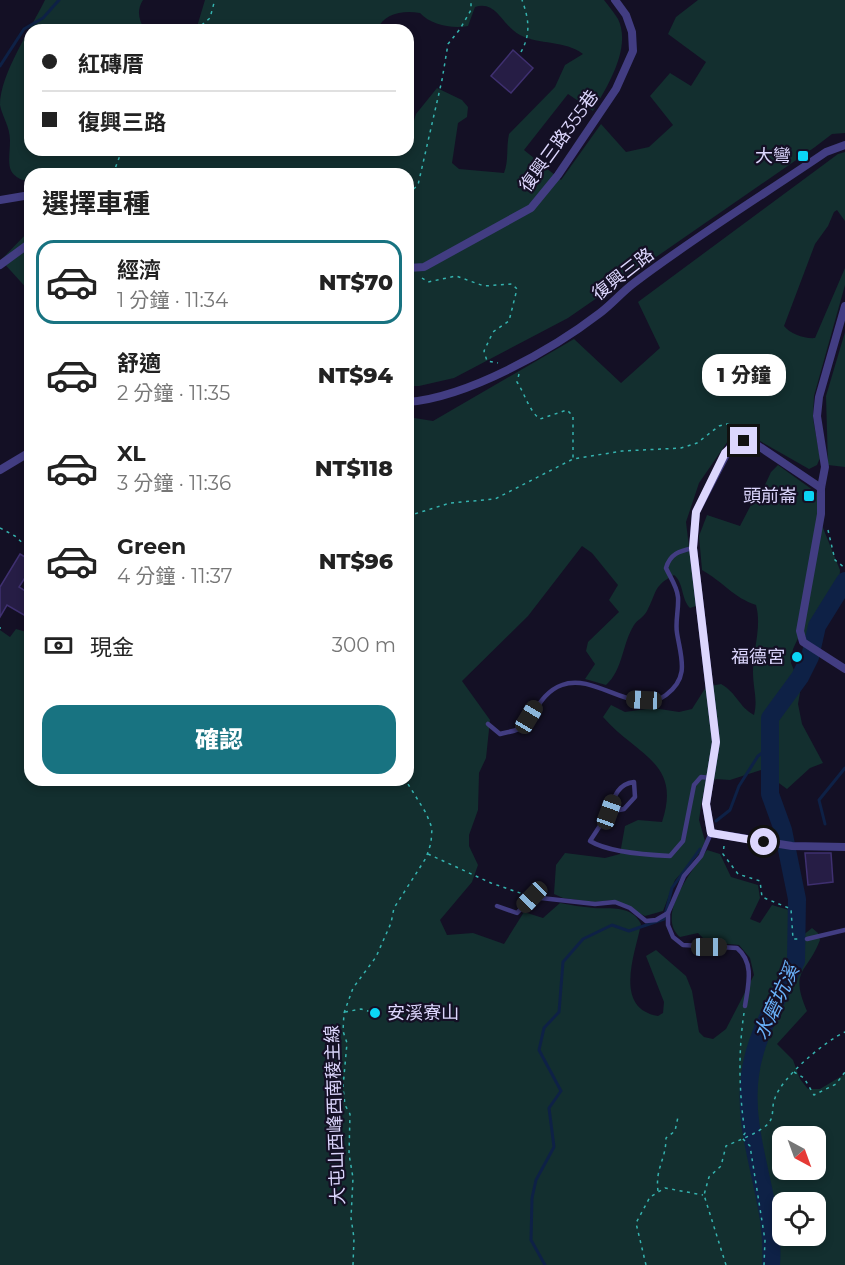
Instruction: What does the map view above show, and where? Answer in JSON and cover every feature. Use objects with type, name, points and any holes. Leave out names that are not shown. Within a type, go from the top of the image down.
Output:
[{"type":"street","name":"復興三路355巷","points":[[414,268],[531,208],[558,175],[616,89],[633,51],[632,32],[626,15],[615,0]]},
{"type":"street","name":"復興三路","points":[[414,401],[442,397],[505,370],[566,338],[601,313],[634,284],[826,152],[845,145]]},
{"type":"street","points":[[0,200],[24,196]]},
{"type":"street","points":[[0,265],[24,247]]},
{"type":"street","points":[[845,306],[819,397],[817,416],[825,467],[821,488],[821,514],[800,616],[800,631],[807,645],[845,669]]},
{"type":"street","points":[[821,488],[754,443],[744,441],[736,443],[725,453],[696,512],[693,548],[716,742],[706,804],[711,833],[782,845],[845,847]]},
{"type":"street","points":[[0,470],[24,456]]},
{"type":"lane","points":[[488,724],[500,734],[520,729],[548,692],[573,682],[586,683],[625,699],[659,700],[675,689],[684,667],[676,630],[678,595],[666,568],[668,559],[679,551],[693,548]]},
{"type":"lane","points":[[609,812],[624,809],[635,797],[634,782],[627,783],[616,792],[609,812],[590,841],[598,846],[639,854],[670,856],[683,841],[694,785],[701,777],[711,778]]},
{"type":"lane","points":[[711,833],[701,856],[684,876],[668,913],[668,925],[673,937],[683,945],[737,948],[743,953],[750,977],[745,1006]]},
{"type":"lane","points":[[497,906],[518,913],[532,897],[595,904],[615,902],[630,908],[646,921],[657,919],[668,913]]},
{"type":"lane","points":[[807,939],[845,930]]},
{"type":"path","points":[[414,189],[418,185],[448,44],[460,30],[471,10],[471,0]]},
{"type":"path","points":[[521,52],[528,32],[528,17],[522,0]]},
{"type":"path","points":[[203,24],[210,18],[214,3]]},
{"type":"path","points":[[414,270],[428,282],[456,276],[484,286],[512,284],[518,290],[509,321],[493,332],[484,351],[487,361],[502,363],[505,370]]},
{"type":"path","points":[[520,362],[517,382],[528,399],[533,414],[540,419],[567,410],[573,416],[573,459]]},
{"type":"path","points":[[414,514],[450,503],[495,499],[573,459],[622,451],[681,448],[697,443],[719,426],[727,424],[740,428],[744,441]]},
{"type":"path","points":[[0,528],[15,536],[24,544]]},
{"type":"path","points":[[829,532],[835,560],[845,568]]},
{"type":"path","name":"大屯山西峰西南稜主線","points":[[353,1265],[350,1114],[345,1105],[343,1087],[347,1043],[343,1031],[344,1012],[353,988],[376,957],[391,923],[394,908],[427,854],[432,828],[426,813],[409,786]]},
{"type":"path","points":[[728,837],[723,854],[738,874],[760,881],[762,897],[791,909],[792,939]]},
{"type":"path","points":[[427,854],[491,883],[532,897]]},
{"type":"path","points":[[742,1138],[745,1133],[739,1095],[739,1044],[745,1006]]},
{"type":"path","points":[[344,1012],[361,1009],[375,1013]]},
{"type":"path","points":[[726,1265],[704,1195],[709,1177],[722,1166],[726,1146],[762,1129],[770,1122],[774,1114],[773,1101],[782,1082],[799,1064],[845,1032]]},
{"type":"path","points":[[793,1071],[804,1078],[813,1095],[836,1084],[845,1072]]},
{"type":"path","points":[[658,1192],[656,1178],[658,1165],[665,1157],[666,1138],[675,1131],[678,1118]]},
{"type":"path","points":[[742,1138],[750,1146],[765,1240],[764,1265]]},
{"type":"path","points":[[646,1265],[636,1223],[650,1197],[665,1188],[704,1195]]},
{"type":"green space","points":[[45,0],[143,0],[139,15],[142,24],[32,24]]},
{"type":"green space","points":[[205,0],[604,0],[618,19],[622,30],[620,55],[605,91],[593,111],[568,94],[524,150],[561,180],[601,124],[626,152],[649,147],[673,125],[650,96],[670,73],[691,86],[706,62],[668,34],[676,17],[698,0],[845,0],[845,133],[832,134],[568,318],[454,378],[414,386],[414,168],[24,168],[24,180],[15,176],[10,167],[10,135],[0,105],[5,79],[24,40],[24,156],[414,156],[416,114],[437,88],[462,100],[468,107],[467,117],[458,123],[452,163],[459,169],[504,173],[509,134],[555,87],[565,65],[583,54],[560,44],[520,35],[494,10],[483,6],[475,7],[468,26],[462,27],[442,25],[430,21],[420,13],[407,12],[389,16],[380,24],[198,24]]},
{"type":"green space","points":[[845,152],[845,221],[837,210],[834,212],[828,226],[815,244],[784,326],[798,335],[815,338],[845,268],[845,285],[814,396],[813,418],[820,458],[817,465],[809,469],[746,433],[730,438],[699,483],[686,522],[696,606],[690,608],[687,604],[674,575],[662,583],[656,590],[646,613],[630,632],[616,672],[606,685],[585,679],[595,664],[586,651],[588,642],[619,612],[609,600],[618,585],[592,553],[582,546],[528,616],[462,681],[490,720],[486,758],[479,773],[478,810],[469,835],[469,846],[478,865],[472,882],[440,920],[447,935],[473,933],[504,944],[524,912],[543,918],[560,903],[626,911],[637,918],[641,924],[630,977],[635,1002],[644,1011],[658,1016],[663,1013],[664,1002],[646,956],[656,950],[686,976],[692,991],[699,1032],[704,1037],[713,1039],[726,1029],[754,975],[750,958],[739,945],[707,942],[698,933],[680,937],[673,928],[674,905],[679,893],[707,850],[720,854],[731,877],[758,885],[760,898],[750,919],[760,923],[772,905],[789,910],[789,941],[792,944],[812,928],[818,933],[820,940],[800,979],[802,997],[807,1011],[777,1044],[793,1060],[800,1079],[808,1089],[820,1089],[845,1074],[845,1265],[0,1265],[0,630],[10,637],[16,629],[24,631],[24,786],[414,786],[414,418],[433,421],[574,339],[621,383],[660,348],[638,302],[838,154]]},
{"type":"green space","points":[[24,236],[24,285],[1,260]]},
{"type":"green space","points":[[845,332],[845,467],[828,465],[826,396]]},
{"type":"green space","points":[[778,465],[817,493],[817,513],[840,570],[838,606],[826,624],[808,637],[800,634],[793,649],[791,663],[801,687],[798,704],[802,724],[823,763],[810,768],[787,789],[761,770],[730,780],[716,779],[704,791],[701,806],[699,820],[705,841],[700,853],[675,880],[663,911],[645,916],[613,900],[594,902],[563,898],[554,894],[556,865],[565,853],[605,858],[620,854],[625,826],[638,820],[662,822],[667,802],[666,786],[661,773],[653,762],[603,717],[611,705],[625,712],[653,708],[679,712],[692,709],[706,687],[721,684],[754,715],[753,663],[758,630],[756,605],[741,598],[702,570],[699,536],[707,515],[740,526],[753,501],[757,502],[771,472]]},
{"type":"building","points":[[513,50],[533,68],[511,93],[491,76]]},
{"type":"building","points":[[20,554],[24,556],[24,579],[19,587],[24,590],[24,615],[7,605],[0,617],[0,587]]},
{"type":"building","points":[[805,853],[831,853],[833,882],[808,885]]},
{"type":"waterway","points":[[33,24],[43,18],[59,0]]},
{"type":"waterway","points":[[0,66],[24,29]]},
{"type":"waterway","name":"水磨坑溪","points":[[771,1265],[769,1217],[750,1122],[750,1075],[762,1030],[796,961],[797,899],[783,830],[770,794],[770,718],[800,677],[810,657],[817,626],[845,581]]},
{"type":"waterway","points":[[716,821],[730,810],[739,786],[758,756],[769,748]]},
{"type":"waterway","points":[[825,824],[819,800],[845,768]]},
{"type":"waterway","points":[[545,1265],[531,1240],[532,1198],[536,1180],[554,1147],[549,1108],[561,1091],[539,1050],[544,1028],[559,1012],[563,962],[583,939],[612,925],[629,931],[664,919],[672,888],[700,849]]},
{"type":"place","name":"大彎","points":[[803,156]]},
{"type":"place","name":"頭前崙","points":[[809,496]]},
{"type":"place","name":"福德宮","points":[[797,657]]},
{"type":"place","name":"安溪寮山","points":[[375,1013]]},
{"type":"route","points":[[744,441],[736,443],[725,453],[696,512],[693,548],[716,742],[706,804],[711,833],[764,842]]}]
